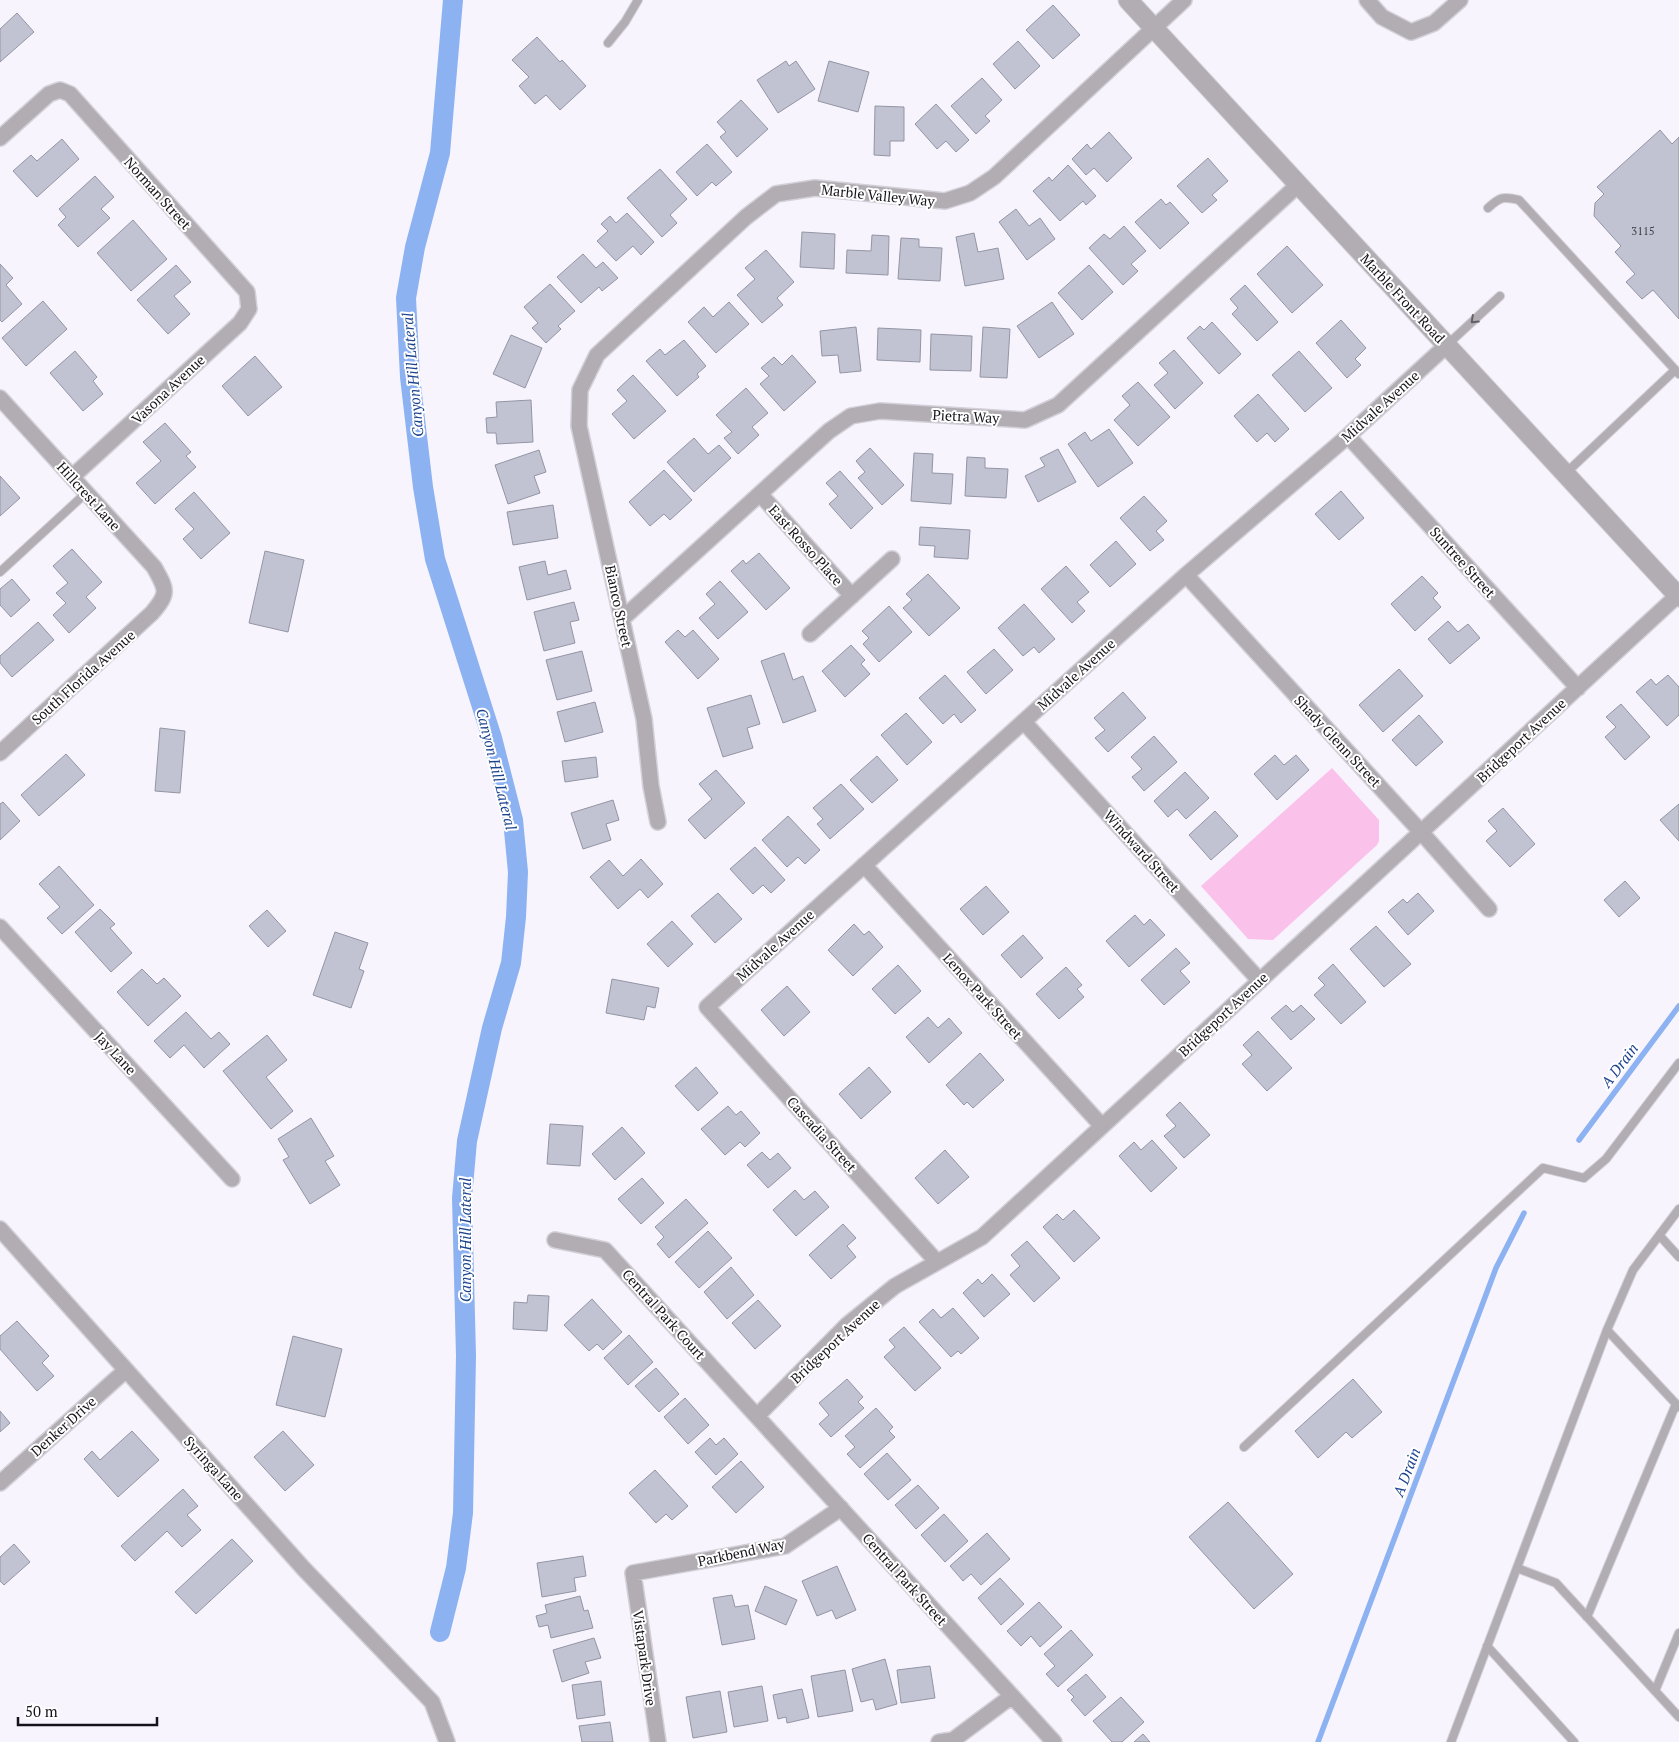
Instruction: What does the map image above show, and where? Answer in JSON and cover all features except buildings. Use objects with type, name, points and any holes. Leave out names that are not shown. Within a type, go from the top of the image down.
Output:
[{"type":"street","name":"Marble Front Road","points":[[1128,0],[1679,595]]},
{"type":"street","name":"Marble Valley Way","points":[[580,390],[597,355],[746,217],[776,194],[815,188],[945,201],[970,193],[994,177],[1184,0]]},
{"type":"street","points":[[1367,0],[1382,17],[1411,32],[1434,23],[1460,0]]},
{"type":"street","name":"Norman Street","points":[[0,138],[49,94],[60,90],[70,94],[247,292]]},
{"type":"street","name":"Pietra Way","points":[[622,619],[829,431],[851,416],[880,411],[1024,420],[1058,405],[1298,185]]},
{"type":"street","name":"Vasona Avenue","points":[[72,478],[240,323],[249,309],[247,292]]},
{"type":"street","name":"Midvale Avenue","points":[[707,1007],[1186,575],[1348,436],[1447,345]]},
{"type":"street","name":"Bianco Street","points":[[580,390],[579,426],[644,718],[651,786],[658,822]]},
{"type":"street","name":"Hillcrest Lane","points":[[0,398],[154,567],[164,586],[164,599]]},
{"type":"street","name":"Suntree Street","points":[[1348,436],[1578,688]]},
{"type":"street","name":"East Rosso Place","points":[[760,494],[852,596]]},
{"type":"street","name":"East Rosso Place","points":[[810,634],[892,559]]},
{"type":"street","name":"Shady Glenn Street","points":[[1186,575],[1489,908]]},
{"type":"street","name":"Bridgeport Avenue","points":[[757,1416],[847,1325],[895,1286],[982,1237],[1679,595]]},
{"type":"street","name":"South Florida Avenue","points":[[0,753],[152,613],[164,599]]},
{"type":"street","name":"Windward Street","points":[[1024,722],[1260,980]]},
{"type":"street","name":"Lenox Park Street","points":[[864,866],[1102,1126]]},
{"type":"street","name":"Jay Lane","points":[[0,927],[232,1179]]},
{"type":"street","name":"Cascadia Street","points":[[707,1007],[936,1262]]},
{"type":"street","name":"Syringa Lane","points":[[0,1229],[304,1569],[432,1702],[447,1742]]},
{"type":"street","name":"Central Park Court","points":[[555,1240],[605,1250],[757,1416]]},
{"type":"street","name":"Denker Drive","points":[[0,1483],[126,1370]]},
{"type":"street","name":"Central Park Street","points":[[757,1416],[1054,1742]]},
{"type":"street","name":"Parkbend Way","points":[[633,1573],[785,1546],[841,1508]]},
{"type":"street","name":"Vistapark Drive","points":[[633,1573],[658,1742]]},
{"type":"street","points":[[939,1742],[953,1740],[1012,1696]]},
{"type":"lane","points":[[608,43],[625,22],[638,0]]},
{"type":"lane","points":[[1488,208],[1498,199],[1508,197],[1519,200],[1677,372],[1566,474]]},
{"type":"lane","points":[[1447,345],[1500,296]]},
{"type":"lane","points":[[0,572],[86,493]]},
{"type":"lane","points":[[1244,1447],[1544,1168],[1584,1178],[1606,1159],[1679,1063]]},
{"type":"lane","points":[[1451,1742],[1607,1330],[1632,1270],[1679,1210]]},
{"type":"lane","points":[[1660,1236],[1679,1257]]},
{"type":"lane","points":[[1587,1617],[1678,1405],[1607,1330]]},
{"type":"lane","points":[[1517,1568],[1556,1583],[1679,1717]]},
{"type":"lane","points":[[1655,1691],[1679,1633]]},
{"type":"lane","points":[[1487,1646],[1574,1742]]},
{"type":"shaded area","points":[[1332,768],[1379,820],[1379,841],[1377,845],[1273,940],[1248,939],[1201,886]]},
{"type":"waterway","name":"Canyon Hill Lateral","points":[[440,1632],[456,1568],[463,1513],[466,1356],[462,1198],[467,1141],[492,1028],[511,963],[518,872],[513,820],[492,738],[435,559],[423,487],[410,377],[406,298],[415,247],[440,153],[453,0]]},
{"type":"waterway","name":"A Drain","points":[[1579,1140],[1679,1006]]},
{"type":"waterway","name":"A Drain","points":[[1318,1742],[1496,1268],[1524,1213]]}]
